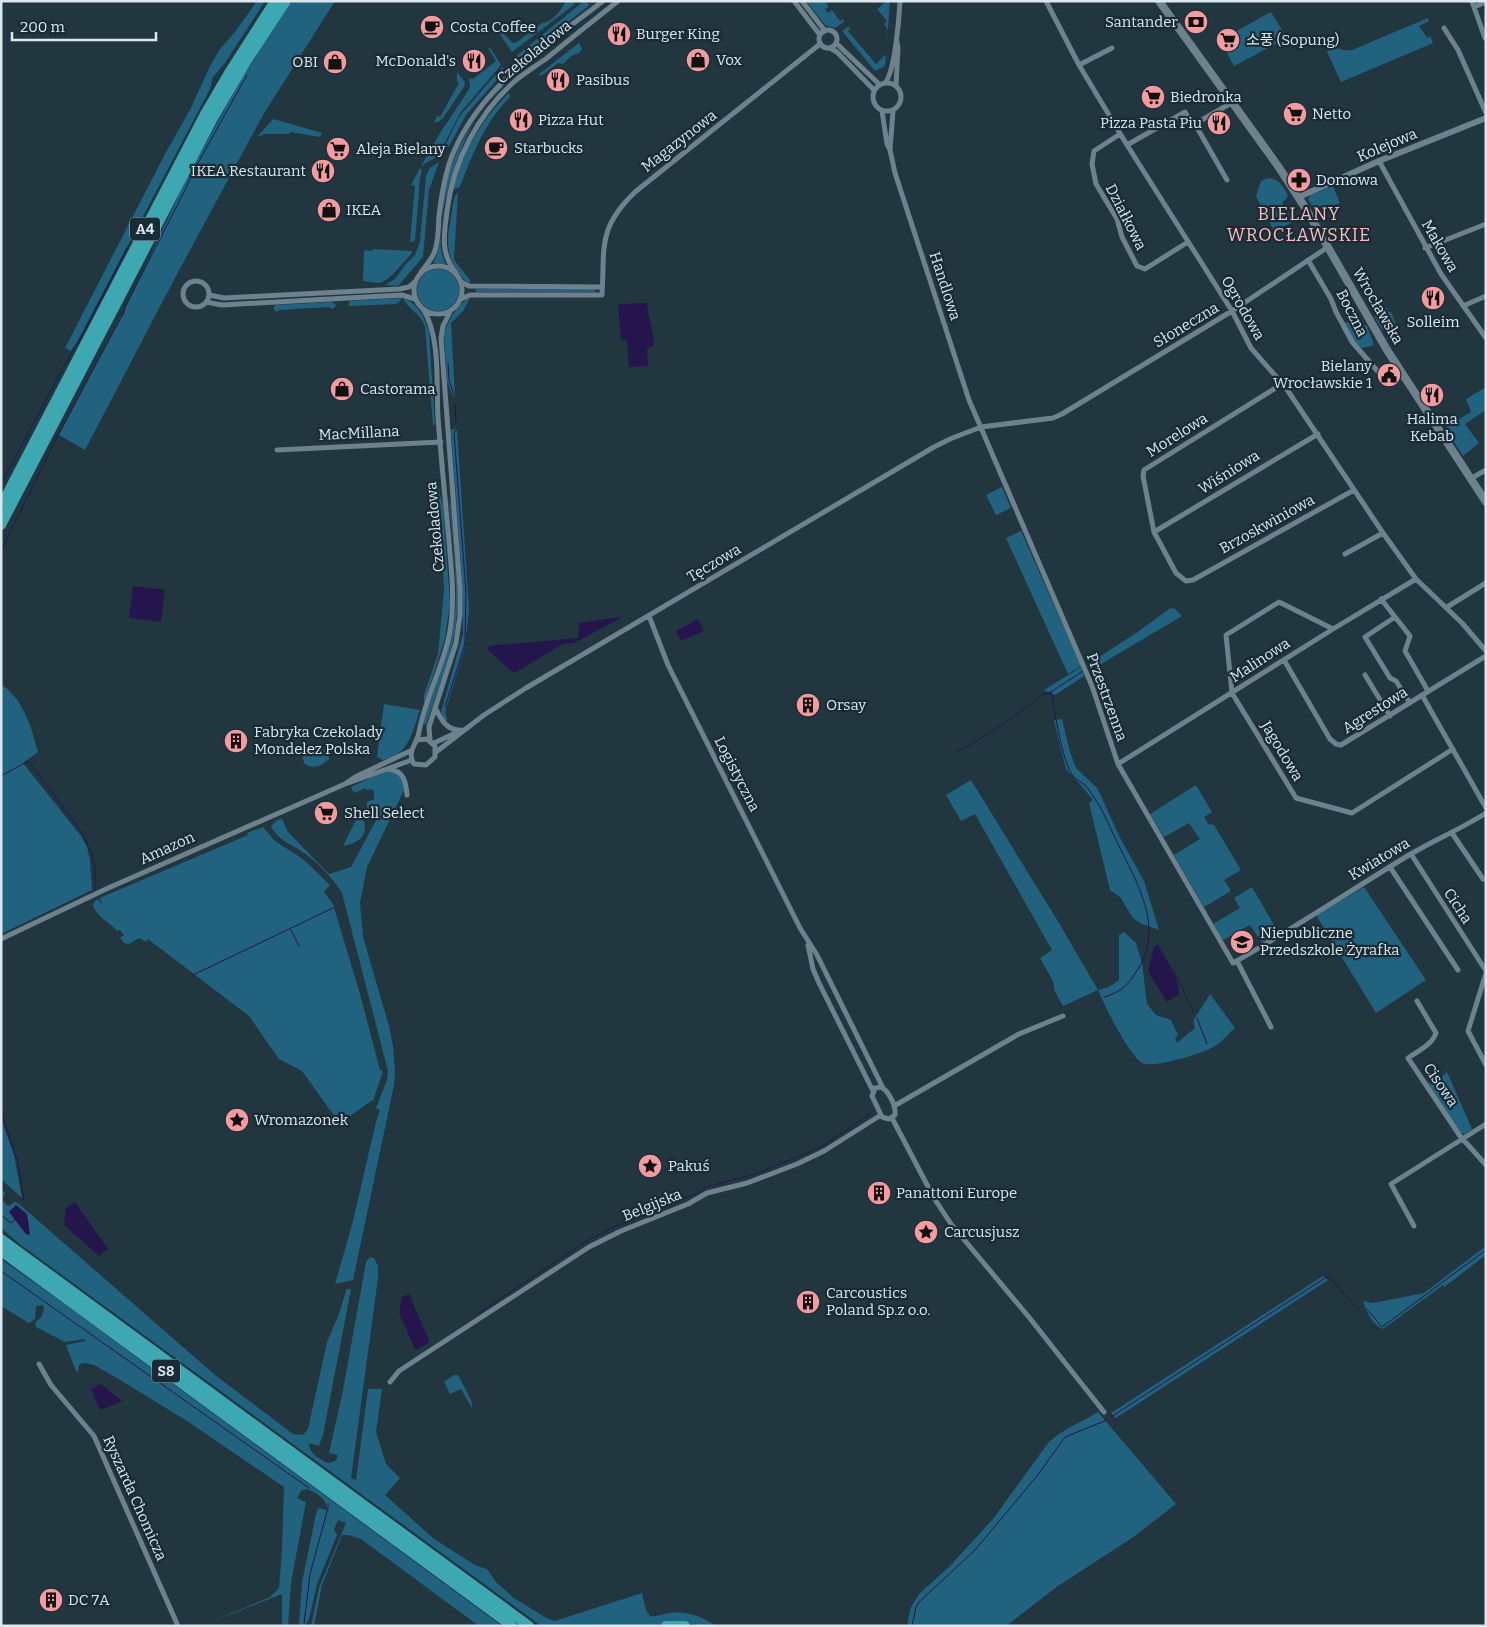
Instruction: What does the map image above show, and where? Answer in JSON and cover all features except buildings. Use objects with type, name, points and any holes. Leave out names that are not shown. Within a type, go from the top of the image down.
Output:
[{"type":"highway","name":"A4","points":[[1,506],[205,114],[234,64],[275,1]]},
{"type":"highway","name":"A4","points":[[1,525],[213,118],[246,62],[286,1]]},
{"type":"highway","points":[[1,1232],[46,1271]]},
{"type":"highway","name":"S8","points":[[1,1239],[529,1626]]},
{"type":"highway","name":"S8","points":[[1,1251],[512,1626]]},
{"type":"highway","points":[[1,1256],[33,1274]]},
{"type":"highway","points":[[511,1613],[536,1626]]},
{"type":"highway","points":[[666,1626],[685,1626]]},
{"type":"main road","name":"Wrocławska","points":[[1159,1],[1233,102],[1299,198],[1403,375],[1486,502]]},
{"type":"street","name":"Czekoladowa","points":[[422,272],[436,249],[442,194],[449,164],[460,138],[478,109],[501,83],[603,1]]},
{"type":"street","name":"Czekoladowa","points":[[456,273],[448,262],[444,250],[448,201],[462,156],[476,126],[493,103],[518,79],[618,1]]},
{"type":"street","points":[[794,1],[820,35],[820,44],[836,52],[874,90]]},
{"type":"street","points":[[802,1],[825,31]]},
{"type":"street","points":[[897,42],[889,79],[874,90],[872,100],[875,106],[882,111],[893,111],[902,100],[896,86],[900,1]]},
{"type":"street","name":"Ogrodowa","points":[[1046,1],[1120,134],[1232,312],[1251,348],[1282,384],[1318,434],[1383,533],[1416,579],[1447,607],[1486,651]]},
{"type":"street","points":[[1485,38],[1473,4],[1486,2]]},
{"type":"street","points":[[1444,28],[1458,50],[1486,113]]},
{"type":"street","points":[[820,35],[825,31],[835,33],[836,43],[882,84],[896,86]]},
{"type":"street","points":[[830,48],[836,43]]},
{"type":"street","name":"Magazynowa","points":[[460,299],[470,295],[602,295],[603,249],[606,233],[621,205],[820,44]]},
{"type":"street","points":[[1080,64],[1112,48]]},
{"type":"street","points":[[1195,124],[1233,102]]},
{"type":"street","name":"Handlowa","points":[[882,111],[887,144],[895,173],[969,400],[980,427]]},
{"type":"street","name":"Handlowa","points":[[890,150],[893,111]]},
{"type":"street","points":[[1127,145],[1185,112],[1193,125],[1195,124],[1227,180]]},
{"type":"street","name":"Kolejowa","points":[[1299,198],[1329,182],[1486,118]]},
{"type":"street","name":"Działkowa","points":[[1120,134],[1094,151],[1092,164],[1096,184],[1117,219],[1122,237],[1137,266],[1145,269],[1188,242]]},
{"type":"street","name":"Makowa","points":[[1379,161],[1425,248],[1486,338]]},
{"type":"street","points":[[1425,248],[1486,224]]},
{"type":"street","name":"Słoneczna","points":[[1053,418],[1078,405],[1232,312],[1328,247]]},
{"type":"street","name":"Boczna","points":[[1308,260],[1359,352],[1388,383],[1403,375]]},
{"type":"street","points":[[209,295],[224,298],[402,289],[415,282],[422,272],[431,266],[439,266],[446,267],[456,273],[461,282],[460,299],[451,310],[437,314],[423,309],[415,299],[415,282]]},
{"type":"street","points":[[198,282],[206,287],[209,295],[206,302],[198,307],[190,306],[184,300],[184,290],[188,284],[198,282]]},
{"type":"street","points":[[461,282],[469,286],[602,287]]},
{"type":"street","points":[[337,292],[337,299]]},
{"type":"street","points":[[206,302],[222,305],[402,295],[415,299]]},
{"type":"street","points":[[268,296],[268,302]]},
{"type":"street","points":[[1463,306],[1486,296]]},
{"type":"street","name":"Czekoladowa","points":[[417,740],[447,643],[452,613],[452,578],[432,328],[423,309]]},
{"type":"street","name":"Czekoladowa","points":[[432,742],[429,730],[456,643],[460,606],[441,338],[443,326],[451,310]]},
{"type":"street","name":"Morelowa","points":[[1193,580],[1186,581],[1179,577],[1154,532],[1142,476],[1144,470],[1282,384]]},
{"type":"street","name":"Tęczowa","points":[[436,752],[462,730],[526,688],[934,447],[980,427],[1053,418]]},
{"type":"street","name":"Przestrzenna","points":[[980,427],[1088,678],[1118,764],[1272,1027]]},
{"type":"street","name":"Wiśniowa","points":[[1154,532],[1318,434]]},
{"type":"street","name":"MacMillana","points":[[277,450],[442,442]]},
{"type":"street","points":[[1470,479],[1486,470]]},
{"type":"street","name":"Brzoskwiniowa","points":[[1193,580],[1354,490]]},
{"type":"street","points":[[1345,554],[1383,533]]},
{"type":"street","name":"Malinowa","points":[[1118,764],[1416,579]]},
{"type":"street","points":[[1447,607],[1486,583]]},
{"type":"street","points":[[1381,599],[1410,636],[1405,651],[1428,691]]},
{"type":"street","points":[[1232,693],[1226,635],[1279,602],[1333,629]]},
{"type":"street","name":"Logistyczna","points":[[650,616],[668,665],[807,942],[817,955],[883,1088],[894,1106]]},
{"type":"street","points":[[1395,617],[1365,637],[1390,678],[1396,681],[1410,703]]},
{"type":"street","name":"Agrestowa","points":[[1284,660],[1330,739],[1336,744],[1341,745],[1486,656]]},
{"type":"street","points":[[1365,676],[1390,716]]},
{"type":"street","name":"Jagodowa","points":[[1232,693],[1296,798],[1352,813],[1453,749]]},
{"type":"street","points":[[1422,694],[1486,808]]},
{"type":"street","points":[[435,707],[445,725],[462,730]]},
{"type":"street","points":[[432,742],[462,730]]},
{"type":"street","points":[[423,738],[432,742],[436,752],[434,760],[426,765],[414,764],[410,751],[417,740],[423,738]]},
{"type":"street","name":"Amazon","points":[[345,784],[355,777],[410,751]]},
{"type":"street","name":"Amazon","points":[[1,939],[106,889],[345,784],[412,760]]},
{"type":"street","points":[[386,768],[401,773],[405,778],[407,795]]},
{"type":"street","name":"Kwiatowa","points":[[1235,962],[1410,854],[1486,813]]},
{"type":"street","points":[[1452,833],[1483,879]]},
{"type":"street","name":"Cicha","points":[[1410,854],[1486,972],[1468,1031],[1486,1065]]},
{"type":"street","points":[[1390,867],[1458,970]]},
{"type":"street","name":"Logistyczna","points":[[807,942],[813,969],[873,1091],[872,1098],[881,1115]]},
{"type":"street","name":"Cisowa","points":[[1417,1001],[1436,1033],[1426,1046],[1408,1058],[1463,1139]]},
{"type":"street","points":[[881,1115],[886,1119],[892,1118],[896,1113],[894,1106],[1019,1034],[1063,1016]]},
{"type":"street","points":[[873,1091],[878,1087],[883,1088]]},
{"type":"street","name":"Belgijska","points":[[390,1382],[399,1371],[559,1266],[606,1238],[633,1225],[688,1204],[713,1191],[747,1183],[797,1164],[824,1151],[881,1115]]},
{"type":"street","points":[[892,1118],[934,1198],[951,1224],[1028,1316],[1104,1412]]},
{"type":"street","points":[[1414,1226],[1391,1184],[1486,1124]]},
{"type":"street","points":[[1463,1139],[1486,1165]]},
{"type":"street","name":"Ryszarda Chomicza","points":[[38,1364],[51,1385],[94,1436],[178,1626]]},
{"type":"shaded area","points":[[257,1],[265,1],[225,63],[213,77],[210,89],[78,340],[71,351],[65,348],[165,154],[190,110],[210,66],[220,49],[235,32]]},
{"type":"shaded area","points":[[292,1],[335,1],[263,115],[85,450],[59,435],[120,318],[124,314],[188,176],[241,80]]},
{"type":"shaded area","points":[[566,1],[572,1],[575,4],[512,52],[501,36],[499,29],[513,43],[517,42],[542,23],[553,18]]},
{"type":"shaded area","points":[[584,1],[590,5],[523,57],[515,57]]},
{"type":"shaded area","points":[[806,1],[825,1],[829,7],[825,9],[828,13],[832,10],[840,21],[843,19],[844,22],[835,28],[825,25]]},
{"type":"shaded area","points":[[887,1],[890,1],[888,30],[884,24],[887,21],[877,9]]},
{"type":"shaded area","points":[[1271,12],[1287,38],[1234,66],[1225,49],[1235,41],[1231,34]]},
{"type":"shaded area","points":[[1428,18],[1429,21],[1419,26],[1427,38],[1430,36],[1433,43],[1341,82],[1327,52],[1329,47],[1352,50]]},
{"type":"shaded area","points":[[847,27],[851,28],[848,31],[876,64],[886,54],[885,66],[875,71],[842,31]]},
{"type":"shaded area","points":[[579,43],[582,49],[579,53],[571,56],[563,64],[558,63],[541,76],[539,74]]},
{"type":"shaded area","points":[[488,48],[491,49],[501,65],[460,113],[438,156],[421,166],[468,91],[470,86],[469,78],[473,79],[496,61]]},
{"type":"shaded area","points":[[502,67],[504,69],[502,74],[466,115],[449,146],[442,152],[459,117]]},
{"type":"shaded area","points":[[457,72],[465,82],[464,87],[443,118],[438,122],[434,122],[437,116],[440,117],[459,83],[457,81]]},
{"type":"shaded area","points":[[502,86],[503,87],[488,103],[491,98]]},
{"type":"shaded area","points":[[509,93],[510,97],[493,117],[480,139],[460,187],[454,189],[462,162],[474,137],[490,114]]},
{"type":"shaded area","points":[[273,119],[322,133],[320,137],[290,132],[289,134],[265,134],[257,137]]},
{"type":"shaded area","points":[[475,121],[452,174],[441,226],[443,200],[451,168],[464,138]]},
{"type":"shaded area","points":[[439,162],[429,190],[423,257],[398,286],[385,285],[395,279],[415,255],[420,241],[426,176],[430,168]]},
{"type":"shaded area","points":[[420,168],[422,170],[415,241],[410,242],[415,186],[411,185]]},
{"type":"shaded area","points":[[1268,178],[1278,181],[1288,195],[1282,202],[1293,222],[1274,231],[1256,196],[1261,181]]},
{"type":"shaded area","points":[[1333,186],[1340,203],[1316,214],[1308,199],[1311,195]]},
{"type":"shaded area","points":[[458,192],[454,260],[470,280],[470,283],[462,278],[453,264],[448,247],[453,203]]},
{"type":"shaded area","points":[[441,235],[442,251],[446,264],[433,263]]},
{"type":"shaded area","points":[[373,249],[412,251],[412,253],[383,282],[363,281],[364,250],[372,251]]},
{"type":"shaded area","points":[[438,269],[453,275],[459,290],[453,305],[438,311],[423,305],[417,290],[423,275]]},
{"type":"shaded area","points":[[475,289],[594,289],[596,291],[476,292]]},
{"type":"shaded area","points":[[401,298],[396,304],[349,306],[349,301]]},
{"type":"shaded area","points":[[403,298],[416,307],[423,316],[429,331],[435,425],[433,425],[425,327],[421,319]]},
{"type":"shaded area","points":[[470,298],[463,311],[451,323],[455,397],[453,397],[447,381],[444,334],[458,308]]},
{"type":"shaded area","points":[[332,302],[336,305],[333,309],[329,307],[279,310],[276,312],[273,308],[276,305]]},
{"type":"shaded area","points":[[647,303],[654,346],[647,348],[648,366],[629,367],[627,341],[621,339],[618,304]]},
{"type":"shaded area","points":[[1386,308],[1388,312],[1391,312],[1396,324],[1383,331],[1374,316]]},
{"type":"shaded area","points":[[1346,322],[1367,326],[1374,345],[1363,348],[1350,344],[1341,327]]},
{"type":"shaded area","points":[[1486,387],[1486,410],[1465,424],[1479,443],[1463,456],[1445,428],[1471,412],[1466,399]]},
{"type":"shaded area","points":[[451,430],[457,430],[469,609],[465,647],[445,712],[447,720],[445,722],[441,712],[463,634],[462,578]]},
{"type":"shaded area","points":[[437,482],[443,506],[450,603],[445,638],[424,704],[424,695],[438,654],[444,591],[442,552],[433,483]]},
{"type":"shaded area","points":[[1002,487],[1011,508],[996,515],[986,495]]},
{"type":"shaded area","points":[[449,499],[456,568],[457,615],[450,654],[426,725],[423,724],[446,656],[455,617],[456,583]]},
{"type":"shaded area","points":[[1021,531],[1081,666],[1068,674],[1006,538]]},
{"type":"shaded area","points":[[133,586],[165,590],[161,622],[129,618]]},
{"type":"shaded area","points":[[1174,608],[1182,616],[1093,668],[1090,663],[1169,609]]},
{"type":"shaded area","points":[[620,617],[574,643],[563,644],[516,672],[512,672],[488,650],[489,646],[578,638],[579,623]]},
{"type":"shaded area","points":[[698,619],[704,631],[681,641],[676,631]]},
{"type":"shaded area","points":[[1081,667],[1084,676],[1055,695],[1044,690]]},
{"type":"shaded area","points":[[1,684],[16,698],[26,715],[38,752],[23,763],[81,836],[87,847],[92,890],[1,934]]},
{"type":"shaded area","points":[[384,704],[420,710],[409,741],[399,753],[383,760],[377,757]]},
{"type":"shaded area","points":[[1062,719],[1076,768],[1097,788],[1119,836],[1144,881],[1159,930],[1142,924],[1133,918],[1120,897],[1110,890],[1089,803],[1093,800],[1066,769],[1054,720]]},
{"type":"shaded area","points":[[316,747],[329,752],[329,759],[317,766],[307,765],[304,763],[302,754],[311,757]]},
{"type":"shaded area","points":[[387,770],[394,771],[403,780],[405,788],[367,867],[360,903],[363,937],[393,1046],[394,1085],[353,1280],[335,1284],[352,1225],[380,1110],[376,1108],[387,1080],[388,1071],[342,893],[320,866],[304,853],[281,839],[271,826],[277,820],[282,819],[288,832],[329,874],[351,867],[381,811],[367,811],[367,802],[374,799],[374,791],[371,789],[367,790],[366,788],[354,793],[351,787]]},
{"type":"shaded area","points":[[971,780],[1098,990],[1063,1006],[1055,992],[1053,981],[1040,958],[1052,950],[975,814],[961,821],[946,795]]},
{"type":"shaded area","points":[[1196,785],[1212,812],[1204,817],[1208,824],[1214,825],[1241,870],[1224,880],[1231,891],[1204,907],[1174,855],[1200,839],[1189,823],[1164,837],[1150,814]]},
{"type":"shaded area","points":[[361,815],[365,827],[362,836],[354,843],[343,846],[357,818],[360,819],[357,817]]},
{"type":"shaded area","points":[[263,827],[275,841],[303,859],[330,885],[324,892],[333,904],[380,1070],[383,1071],[373,1101],[346,1119],[335,1117],[302,1071],[279,1059],[249,1016],[148,939],[146,942],[139,938],[129,944],[124,943],[120,938],[124,935],[120,930],[117,931],[100,916],[93,905],[95,901],[102,897]]},
{"type":"shaded area","points":[[1252,887],[1277,930],[1276,934],[1262,943],[1250,925],[1223,940],[1213,924],[1240,908],[1234,898]]},
{"type":"shaded area","points":[[1364,887],[1426,980],[1376,1013],[1316,915]]},
{"type":"shaded area","points":[[1124,932],[1136,943],[1142,963],[1147,1004],[1156,1015],[1171,1020],[1178,1035],[1175,1038],[1177,1043],[1195,1028],[1193,1021],[1210,994],[1235,1028],[1218,1044],[1209,1049],[1166,1062],[1156,1064],[1142,1063],[1130,1050],[1111,1018],[1098,990],[1109,987],[1119,980],[1119,935]]},
{"type":"shaded area","points":[[1158,945],[1172,968],[1179,988],[1179,994],[1167,1002],[1148,971],[1154,946]]},
{"type":"shaded area","points":[[1447,1072],[1472,1129],[1465,1134],[1460,1133],[1427,1083],[1433,1084]]},
{"type":"shaded area","points":[[1,1119],[14,1155],[22,1198],[1,1179]]},
{"type":"shaded area","points":[[1,1188],[5,1193],[2,1200],[8,1206],[15,1202],[19,1204],[215,1375],[293,1434],[303,1435],[308,1429],[327,1342],[346,1291],[351,1289],[323,1435],[319,1446],[309,1443],[313,1453],[327,1463],[336,1460],[338,1455],[329,1453],[343,1390],[366,1262],[370,1257],[374,1258],[378,1266],[378,1278],[351,1478],[356,1480],[368,1389],[382,1389],[376,1432],[386,1464],[400,1478],[385,1495],[434,1539],[475,1565],[487,1569],[496,1582],[514,1598],[548,1619],[555,1621],[642,1593],[646,1610],[650,1616],[670,1613],[689,1614],[705,1619],[716,1626],[678,1623],[653,1626],[542,1626],[21,1245],[1,1228]]},
{"type":"shaded area","points":[[75,1202],[108,1249],[99,1256],[64,1225],[66,1208]]},
{"type":"shaded area","points":[[16,1205],[27,1214],[30,1234],[28,1235],[9,1212]]},
{"type":"shaded area","points":[[1486,1246],[1486,1255],[1383,1329],[1370,1317],[1363,1301],[1373,1303],[1424,1293]]},
{"type":"shaded area","points":[[1,1259],[502,1626],[479,1626],[361,1539],[342,1535],[322,1585],[314,1626],[311,1626],[319,1588],[346,1523],[338,1520],[334,1529],[337,1535],[317,1584],[309,1619],[305,1626],[299,1626],[302,1582],[316,1514],[318,1508],[327,1510],[326,1503],[318,1495],[307,1489],[301,1491],[297,1498],[306,1502],[291,1583],[288,1626],[282,1626],[282,1594],[201,1626],[270,1597],[279,1588],[284,1487],[187,1421],[94,1365],[80,1364],[79,1372],[76,1371],[66,1345],[85,1341],[85,1339],[65,1342],[36,1327],[35,1323],[42,1316],[44,1307],[42,1305],[36,1306],[35,1319],[29,1323],[1,1306]]},
{"type":"shaded area","points":[[1323,1276],[1328,1280],[1122,1414],[1115,1418],[1111,1413]]},
{"type":"shaded area","points":[[409,1294],[429,1340],[429,1343],[417,1349],[415,1349],[399,1313],[402,1297]]},
{"type":"shaded area","points":[[454,1375],[458,1375],[471,1400],[473,1410],[461,1389],[450,1394],[444,1382]]},
{"type":"shaded area","points":[[101,1384],[122,1401],[100,1410],[91,1389]]},
{"type":"shaded area","points":[[1098,1412],[1176,1504],[1132,1538],[1058,1586],[1006,1626],[907,1626],[911,1607],[920,1593],[949,1567],[993,1519],[1048,1443],[1066,1430]]},
{"type":"waterway","points":[[1,551],[58,435],[123,314],[194,170],[247,75]]},
{"type":"waterway","points":[[1,484],[75,346],[79,342],[127,248]]},
{"type":"waterway","points":[[448,363],[449,380],[454,396]]},
{"type":"waterway","points":[[455,405],[456,423]]},
{"type":"waterway","points":[[445,707],[465,644],[466,592],[454,433],[456,430]]},
{"type":"waterway","points":[[1083,671],[1051,692],[1065,760],[1073,776],[1090,791],[1107,820],[1139,888],[1145,904],[1148,921],[1149,937],[1146,953],[1138,969],[1124,987],[1104,997]]},
{"type":"waterway","points":[[957,752],[1002,725],[1044,694],[1051,692]]},
{"type":"waterway","points":[[1,776],[28,761],[81,831],[92,854],[95,867],[95,890]]},
{"type":"waterway","points":[[99,899],[101,903]]},
{"type":"waterway","points":[[193,975],[333,908]]},
{"type":"waterway","points":[[291,930],[299,946]]},
{"type":"waterway","points":[[1174,971],[1194,1013]]},
{"type":"waterway","points":[[1197,1018],[1207,1044]]},
{"type":"waterway","points":[[1,1111],[18,1163],[24,1201]]},
{"type":"waterway","points":[[479,1313],[585,1242],[628,1220],[696,1194],[706,1187],[755,1174],[805,1154],[822,1146],[869,1115]]},
{"type":"waterway","points":[[1,1215],[11,1223],[15,1220]]},
{"type":"waterway","points":[[1367,1309],[1382,1327],[1486,1250]]},
{"type":"waterway","points":[[1,1271],[309,1488]]},
{"type":"waterway","points":[[1111,1417],[1328,1276],[1359,1310]]},
{"type":"waterway","points":[[912,1626],[919,1602],[975,1550],[1037,1476],[1065,1437],[1107,1420]]},
{"type":"waterway","points":[[304,1624],[310,1574],[328,1504]]},
{"type":"place","name":"Santander","points":[[1196,22]]},
{"type":"place","name":"Costa Coffee","points":[[432,27]]},
{"type":"place","name":"Burger King","points":[[619,34]]},
{"type":"place","name":"소풍 (Sopung)","points":[[1228,40]]},
{"type":"place","name":"Vox","points":[[698,60]]},
{"type":"place","name":"McDonald's","points":[[474,61]]},
{"type":"place","name":"OBI","points":[[335,62]]},
{"type":"place","name":"Pasibus","points":[[558,80]]},
{"type":"place","name":"Biedronka","points":[[1153,97]]},
{"type":"place","name":"Netto","points":[[1295,114]]},
{"type":"place","name":"Pizza Hut","points":[[521,120]]},
{"type":"place","name":"Pizza Pasta Piu","points":[[1219,123]]},
{"type":"place","name":"Starbucks","points":[[496,148]]},
{"type":"place","name":"Aleja Bielany","points":[[338,149]]},
{"type":"place","name":"IKEA Restaurant","points":[[323,171]]},
{"type":"place","name":"Domowa","points":[[1299,180]]},
{"type":"place","name":"IKEA","points":[[329,210]]},
{"type":"place","name":"Solleim","points":[[1433,298]]},
{"type":"place","name":"Bielany Wrocławskie 1","points":[[1389,375]]},
{"type":"place","name":"Castorama","points":[[342,389]]},
{"type":"place","name":"Halima Kebab","points":[[1432,395]]},
{"type":"place","name":"Orsay","points":[[808,705]]},
{"type":"place","name":"Fabryka Czekolady Mondelez Polska","points":[[236,741]]},
{"type":"place","name":"Shell Select","points":[[326,813]]},
{"type":"place","name":"Niepubliczne Przedszkole Żyrafka","points":[[1242,942]]},
{"type":"place","name":"Wromazonek","points":[[237,1120]]},
{"type":"place","name":"Pakuś","points":[[650,1166]]},
{"type":"place","name":"Panattoni Europe","points":[[879,1193]]},
{"type":"place","name":"Carcusjusz","points":[[926,1232]]},
{"type":"place","name":"Carcoustics Poland Sp.z o.o.","points":[[808,1302]]},
{"type":"place","name":"DC 7A","points":[[51,1600]]},
{"type":"district","name":"BIELANY WROCŁAWSKIE","points":[[1299,224]]}]
